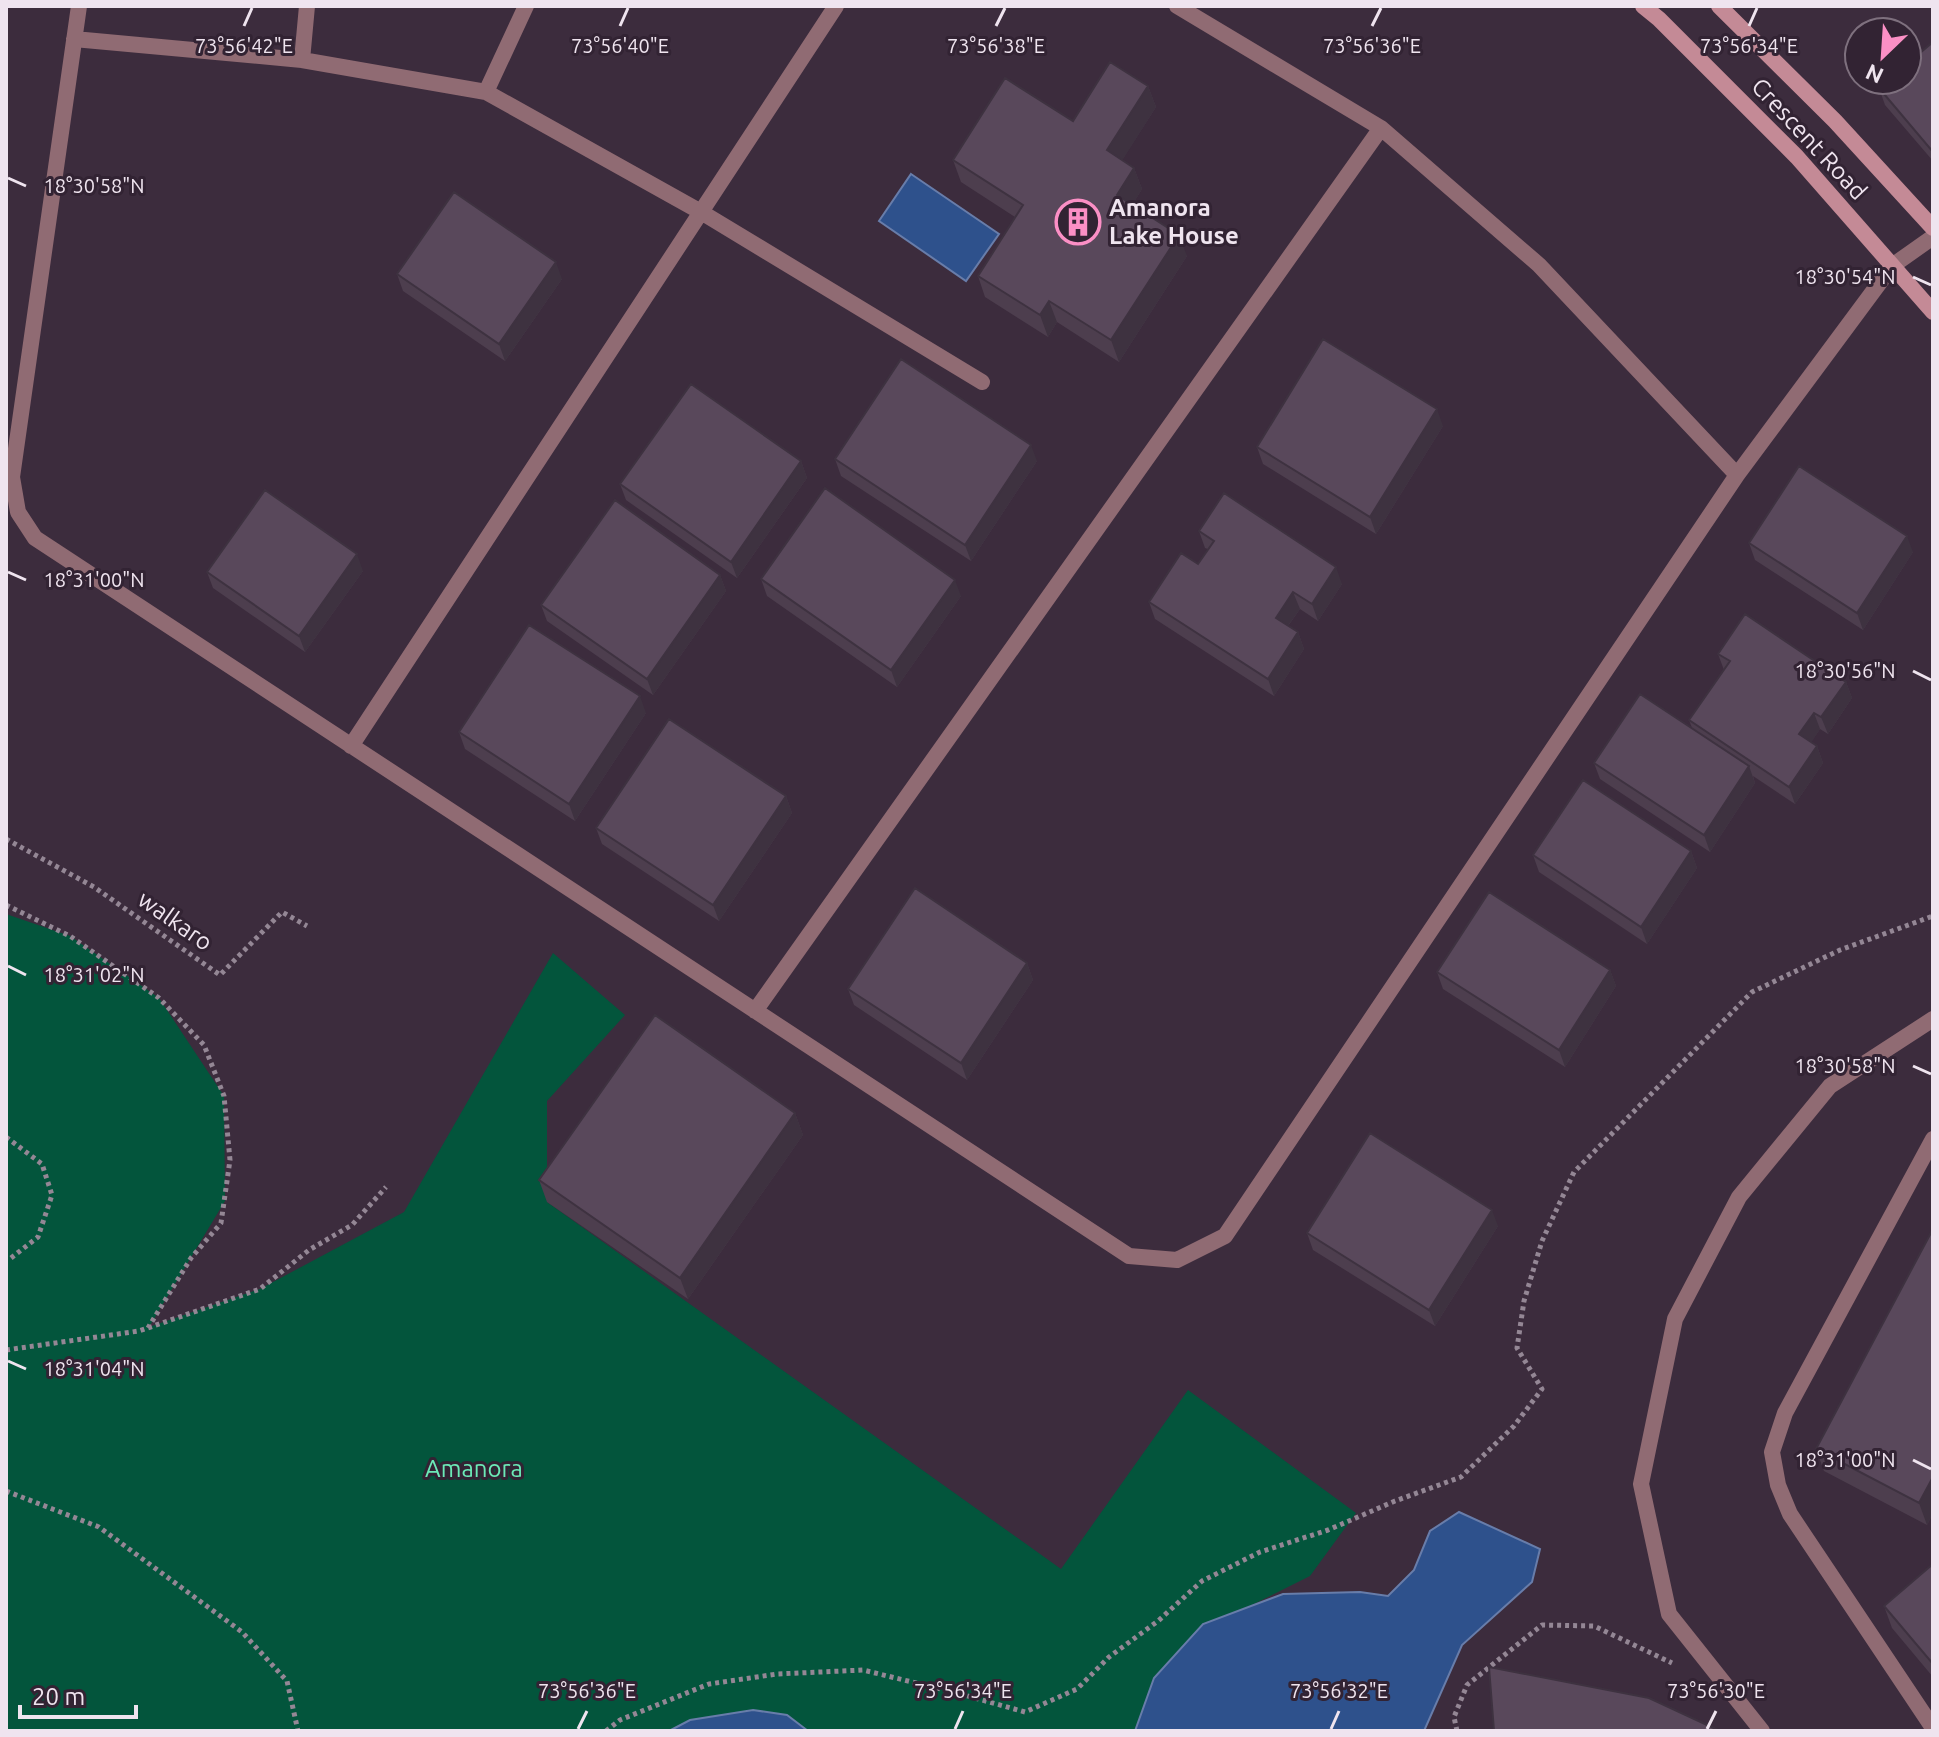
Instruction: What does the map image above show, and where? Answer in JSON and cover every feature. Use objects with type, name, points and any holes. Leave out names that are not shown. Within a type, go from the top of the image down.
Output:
[{"type":"main road","name":"Crescent Road","points":[[1643,6],[1797,157],[1933,312]]},
{"type":"main road","name":"Crescent Road","points":[[1719,6],[1835,121],[1933,228]]},
{"type":"street","points":[[79,6],[12,477],[18,512],[35,538],[1129,1256],[1177,1260],[1225,1236],[1737,475],[1892,266],[1933,237]]},
{"type":"street","points":[[302,60],[307,6]]},
{"type":"street","points":[[486,92],[526,6]]},
{"type":"street","points":[[351,746],[836,6]]},
{"type":"street","points":[[1177,6],[1381,128],[1539,265],[1737,475]]},
{"type":"street","points":[[74,39],[302,60],[486,92],[701,212],[982,382]]},
{"type":"street","points":[[755,1011],[1381,128]]},
{"type":"street","points":[[1762,1731],[1669,1614],[1641,1484],[1675,1319],[1739,1197],[1830,1086],[1933,1019]]},
{"type":"street","points":[[1933,1139],[1785,1413],[1772,1452],[1778,1485],[1790,1514],[1933,1728]]},
{"type":"path","name":"walkaro","points":[[6,839],[94,887],[220,975],[282,912],[307,926]]},
{"type":"path","points":[[6,905],[70,936],[159,998],[204,1045],[224,1096],[230,1160],[221,1223],[191,1258],[148,1328]]},
{"type":"path","points":[[606,1731],[620,1720],[709,1684],[777,1674],[863,1670],[1025,1712],[1077,1689],[1109,1657],[1158,1621],[1202,1581],[1260,1552],[1328,1530],[1461,1477],[1514,1426],[1542,1389],[1517,1348],[1524,1301],[1542,1241],[1574,1172],[1752,992],[1840,950],[1933,916]]},
{"type":"path","points":[[6,1137],[42,1164],[52,1195],[38,1237],[11,1258],[6,1258]]},
{"type":"path","points":[[6,1350],[148,1328],[260,1289],[309,1250],[352,1225],[386,1187]]},
{"type":"path","points":[[6,1491],[99,1527],[242,1632],[287,1681],[298,1731]]},
{"type":"path","points":[[1457,1731],[1454,1717],[1467,1685],[1542,1625],[1594,1626],[1676,1665]]},
{"type":"green space","name":"Amanora","points":[[6,914],[70,936],[159,998],[224,1096],[225,1201],[149,1327],[260,1289],[404,1212],[553,953],[625,1015],[547,1101],[547,1202],[1061,1569],[1188,1390],[1356,1513],[1310,1576],[1236,1613],[1154,1678],[1135,1731],[808,1731],[787,1715],[672,1731],[6,1731]]},
{"type":"water","points":[[911,174],[999,234],[966,281],[879,221]]},
{"type":"water","points":[[1459,1512],[1540,1549],[1532,1582],[1462,1645],[1424,1731],[1135,1731],[1154,1678],[1203,1624],[1283,1594],[1360,1592],[1388,1596],[1414,1570],[1430,1531]]},
{"type":"water","points":[[753,1710],[787,1715],[808,1731],[669,1731],[690,1720]]},
{"type":"building","points":[[1933,42],[1933,152],[1886,96],[1923,96],[1923,50]]},
{"type":"building","name":"Amanora Lake House","points":[[1110,62],[1148,86],[1107,150],[1134,168],[1117,195],[1179,235],[1111,340],[1049,301],[1040,315],[978,276],[1023,205],[953,160],[1005,78],[1073,121]]},
{"type":"building","points":[[454,192],[556,262],[499,344],[397,274]]},
{"type":"building","points":[[1323,339],[1437,409],[1370,517],[1257,447]]},
{"type":"building","points":[[901,359],[1031,445],[965,545],[835,459]]},
{"type":"building","points":[[691,384],[801,461],[731,562],[620,484]]},
{"type":"building","points":[[1799,466],[1907,536],[1857,613],[1749,543]]},
{"type":"building","points":[[825,488],[955,580],[891,670],[761,579]]},
{"type":"building","points":[[265,490],[357,554],[299,636],[207,572]]},
{"type":"building","points":[[1224,493],[1336,567],[1312,604],[1293,592],[1276,618],[1298,632],[1268,679],[1149,602],[1181,553],[1198,564],[1214,541],[1199,531]]},
{"type":"building","points":[[615,500],[720,575],[647,679],[541,605]]},
{"type":"building","points":[[1745,614],[1846,682],[1821,717],[1814,713],[1799,734],[1817,746],[1789,787],[1689,720],[1730,661],[1718,654]]},
{"type":"building","points":[[529,625],[640,696],[569,804],[459,732]]},
{"type":"building","points":[[1640,694],[1749,766],[1704,835],[1594,763]]},
{"type":"building","points":[[669,719],[786,796],[713,905],[596,828]]},
{"type":"building","points":[[1583,780],[1691,851],[1641,927],[1533,855]]},
{"type":"building","points":[[915,888],[1027,963],[961,1063],[848,989]]},
{"type":"building","points":[[1489,892],[1610,970],[1559,1050],[1437,972]]},
{"type":"building","points":[[655,1015],[795,1113],[680,1278],[539,1180]]},
{"type":"building","points":[[1370,1133],[1492,1210],[1429,1310],[1307,1233]]},
{"type":"building","points":[[1933,1229],[1933,1477],[1919,1503],[1816,1449]]},
{"type":"building","points":[[1933,1564],[1933,1664],[1884,1606]]},
{"type":"building","points":[[1489,1667],[1649,1698],[1720,1731],[1494,1731]]},
{"type":"place","name":"Amanora Lake House","points":[[1078,222]]}]
